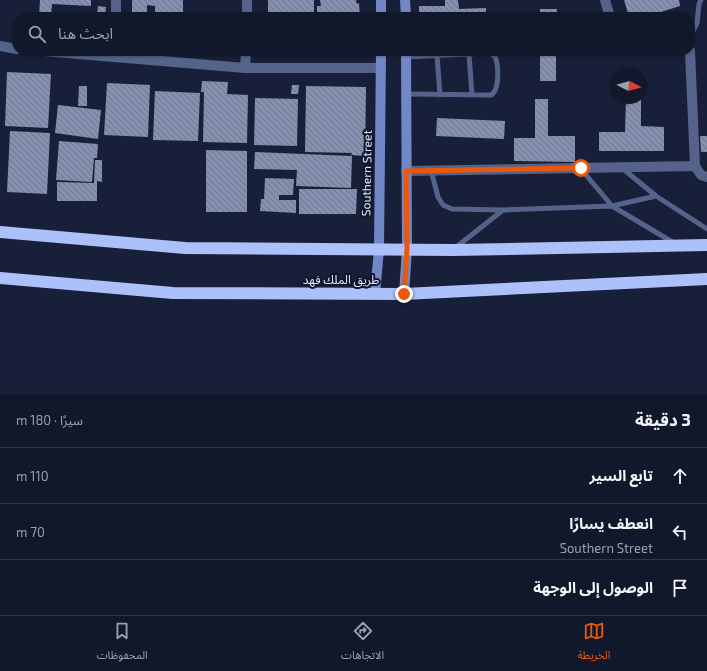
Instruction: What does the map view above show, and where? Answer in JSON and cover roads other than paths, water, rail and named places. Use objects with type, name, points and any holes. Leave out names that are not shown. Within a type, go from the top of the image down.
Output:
[{"type":"highway","points":[[0,232],[185,248],[453,250],[707,245]]},
{"type":"highway","name":"طريق الملك فهد","points":[[0,278],[173,293],[375,294],[404,294],[707,279]]},
{"type":"main road","points":[[381,0],[381,12]]},
{"type":"main road","points":[[405,0],[406,12]]},
{"type":"main road","name":"Southern Street","points":[[375,294],[379,249],[381,56]]},
{"type":"main road","points":[[404,294],[407,249],[406,56]]},
{"type":"street","points":[[116,0],[116,12]]},
{"type":"street","points":[[247,0],[247,12]]},
{"type":"street","points":[[605,0],[609,12]]},
{"type":"street","points":[[0,46],[12,48]]},
{"type":"street","points":[[134,56],[245,68],[381,68]]},
{"type":"street","points":[[245,68],[246,56]]},
{"type":"street","points":[[691,56],[695,166],[701,175],[707,177]]},
{"type":"street","points":[[406,171],[695,166]]},
{"type":"lane","points":[[695,28],[697,24],[699,1]]},
{"type":"lane","points":[[437,56],[440,94]]},
{"type":"lane","points":[[469,56],[472,95]]},
{"type":"lane","points":[[407,94],[491,95],[495,93],[497,87],[497,60],[495,56]]},
{"type":"lane","points":[[581,168],[612,206],[677,246]]},
{"type":"lane","points":[[621,168],[656,196],[707,229]]},
{"type":"lane","points":[[431,170],[438,197],[443,205],[452,209],[503,210],[612,206],[656,196]]},
{"type":"lane","points":[[453,250],[503,210]]}]
